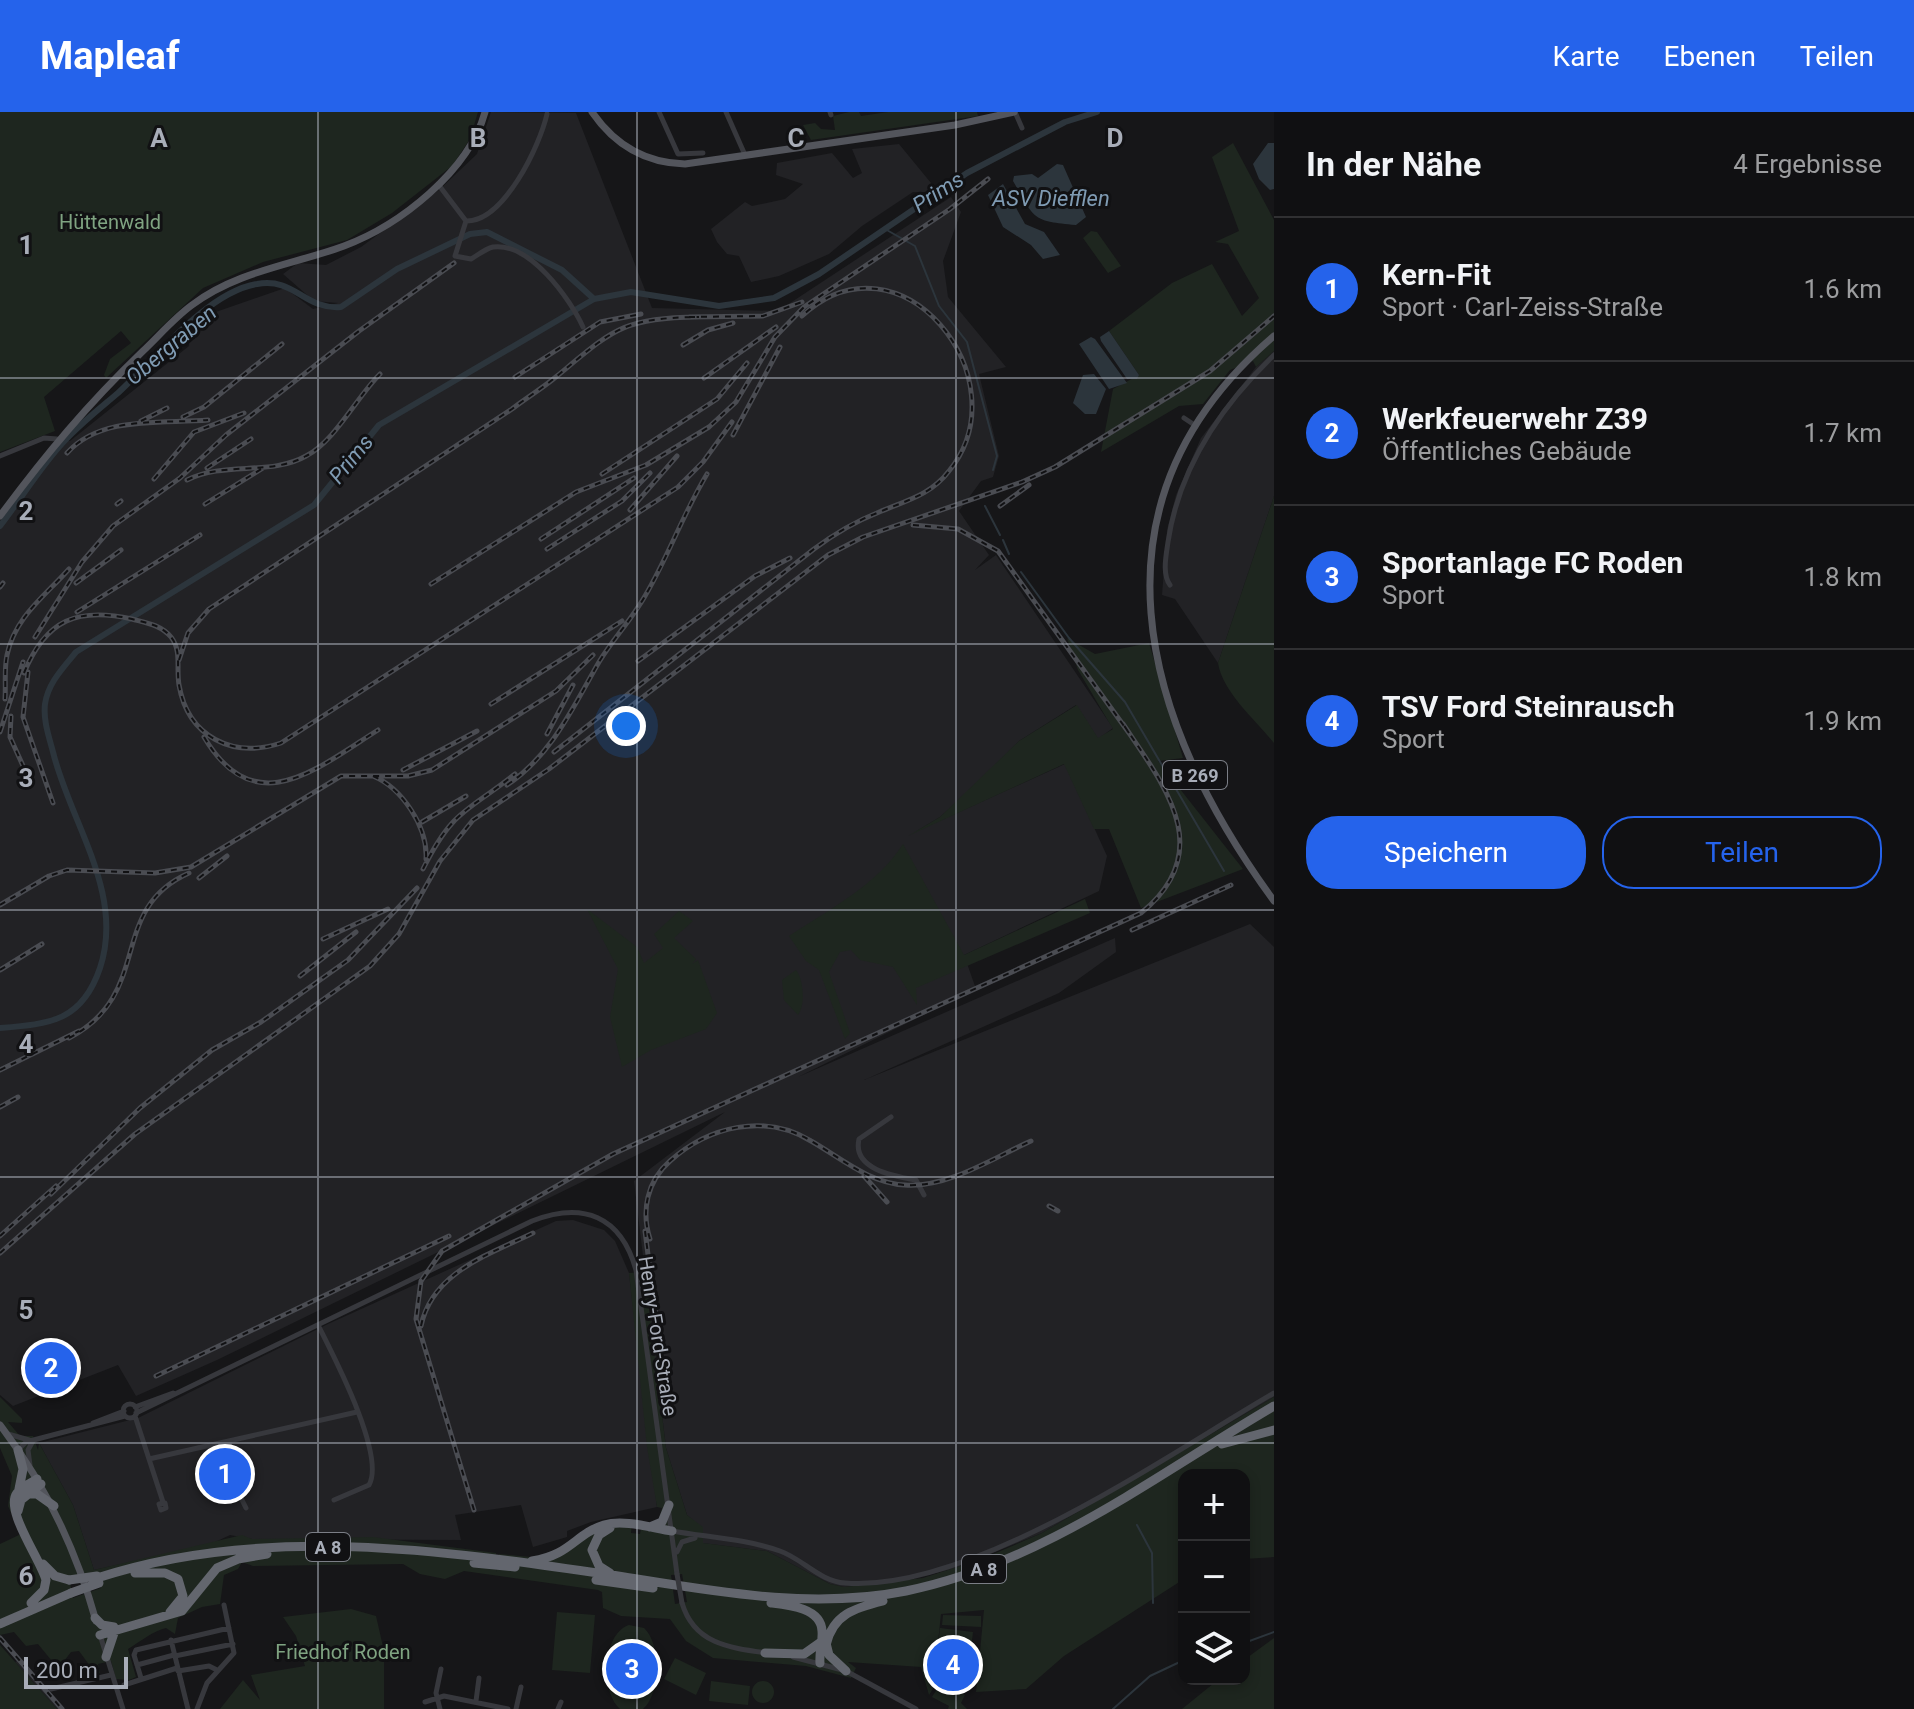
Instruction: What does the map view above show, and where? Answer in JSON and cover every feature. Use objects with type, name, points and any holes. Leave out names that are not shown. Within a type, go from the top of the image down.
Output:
[{"type":"highway","name":"A 8","points":[[0,1621],[31,1603],[100,1578],[251,1554],[380,1548],[521,1562],[728,1593],[792,1599],[856,1598],[904,1591],[968,1574],[1065,1532],[1274,1406]]},
{"type":"highway","name":"A 8","points":[[251,1554],[369,1554],[449,1560],[779,1604],[883,1601],[973,1579],[1046,1548],[1274,1413]]},
{"type":"highway","points":[[1222,1444],[1274,1430]]},
{"type":"highway","points":[[18,1450],[23,1475],[18,1508],[50,1573],[70,1587]]},
{"type":"highway","points":[[31,1603],[44,1590],[46,1580],[14,1510],[22,1493],[39,1482]]},
{"type":"highway","points":[[22,1493],[37,1494],[54,1506]]},
{"type":"highway","points":[[621,1577],[599,1566],[593,1555],[593,1544],[599,1535],[609,1529],[639,1528],[662,1522],[669,1505]]},
{"type":"highway","points":[[521,1562],[563,1553],[602,1526],[673,1534]]},
{"type":"highway","points":[[95,1618],[102,1625],[114,1628],[182,1611],[211,1573],[237,1556]]},
{"type":"highway","name":"A 8","points":[[100,1578],[237,1556]]},
{"type":"highway","points":[[99,1632],[167,1614],[182,1601],[183,1587],[173,1576],[158,1572],[131,1574]]},
{"type":"highway","name":"A 8","points":[[0,1621],[70,1587]]},
{"type":"highway","points":[[820,1663],[824,1643],[842,1615],[883,1601]]},
{"type":"highway","points":[[779,1604],[805,1610],[817,1617],[829,1655],[846,1671]]},
{"type":"highway","points":[[107,1662],[114,1628]]},
{"type":"highway","points":[[765,1653],[804,1654],[824,1643]]},
{"type":"main road","points":[[0,516],[55,441],[129,364],[204,297],[264,268],[357,241],[438,184],[465,156],[485,112]]},
{"type":"main road","points":[[592,112],[614,139],[656,160],[695,164],[969,122],[1015,112]]},
{"type":"main road","name":"B 269","points":[[1272,900],[1220,822],[1189,761],[1168,707],[1154,641],[1150,586],[1155,531],[1169,480],[1196,426],[1225,385],[1274,336]]},
{"type":"main road","points":[[3,1428],[54,1506],[83,1575],[99,1632]]},
{"type":"street","points":[[659,112],[678,154],[703,153]]},
{"type":"street","points":[[726,112],[746,156]]},
{"type":"street","points":[[1015,112],[1022,128]]},
{"type":"street","points":[[466,221],[476,221],[490,211],[517,181],[532,158],[547,114]]},
{"type":"street","points":[[438,184],[466,221],[455,256],[466,259],[490,248],[506,249],[546,272],[566,296],[583,327]]},
{"type":"street","points":[[1170,585],[1166,575],[1170,528],[1190,467],[1231,402],[1274,355]]},
{"type":"street","points":[[1184,418],[1196,426]]},
{"type":"street","points":[[0,456],[41,440],[55,441]]},
{"type":"street","points":[[891,1117],[859,1139],[857,1150],[860,1159],[876,1169],[916,1180],[924,1195]]},
{"type":"street","name":"Henry-Ford-Straße","points":[[18,1450],[34,1440],[131,1413],[189,1388],[549,1215],[575,1212],[599,1218],[623,1238],[636,1270],[677,1574],[682,1603],[694,1628],[708,1639],[739,1650],[820,1663],[846,1671],[916,1709]]},
{"type":"street","points":[[320,1324],[350,1385],[373,1477],[367,1487],[334,1500]]},
{"type":"street","points":[[673,1534],[782,1551],[825,1578],[842,1583],[929,1573],[994,1550],[1037,1530],[1274,1393]]},
{"type":"street","points":[[149,1459],[357,1412]]},
{"type":"street","points":[[131,1413],[163,1502]]},
{"type":"street","points":[[3,1428],[20,1440],[34,1440],[28,1452],[32,1470]]},
{"type":"street","points":[[229,1443],[246,1508]]},
{"type":"street","points":[[675,1561],[679,1545],[695,1538]]},
{"type":"street","points":[[197,1709],[204,1689],[217,1670],[234,1655],[224,1605]]},
{"type":"street","points":[[141,1678],[136,1650],[229,1628]]},
{"type":"street","points":[[99,1632],[123,1709]]},
{"type":"street","points":[[171,1640],[188,1709]]},
{"type":"street","points":[[137,1665],[233,1644]]},
{"type":"street","points":[[124,1685],[178,1669],[209,1666],[217,1670]]},
{"type":"street","points":[[440,1709],[437,1697],[441,1669]]},
{"type":"street","points":[[51,1689],[111,1675]]},
{"type":"street","points":[[476,1701],[479,1678]]},
{"type":"street","points":[[516,1709],[521,1687]]},
{"type":"street","points":[[425,1702],[437,1697],[476,1701],[508,1709]]},
{"type":"shaded area","points":[[491,112],[576,113],[652,308],[778,311],[951,197],[961,212],[943,261],[948,297],[1006,367],[979,374],[999,456],[993,477],[981,481],[959,511],[989,555],[975,570],[996,555],[1113,728],[1098,739],[1076,705],[1019,741],[940,817],[917,831],[1065,764],[1107,856],[1099,891],[964,955],[976,989],[798,1077],[1115,938],[1116,952],[1059,993],[864,1080],[1250,924],[1274,947],[1274,1397],[1042,1533],[953,1569],[897,1582],[844,1587],[830,1584],[767,1551],[702,1543],[697,1524],[687,1515],[666,1448],[634,1181],[725,1112],[217,1360],[136,1396],[118,1365],[13,1406],[0,1395],[0,522],[62,439],[70,441],[189,346],[190,329],[210,314],[285,288],[313,309],[338,303],[314,301],[283,274],[298,263],[326,265],[361,247],[439,190],[477,154]]},
{"type":"shaded area","points":[[899,144],[931,183],[928,192],[913,192],[862,226],[829,254],[779,276],[751,282],[739,256],[727,254],[717,242],[711,229],[745,202],[752,206],[785,199],[803,184],[776,175],[777,163],[832,153],[853,178],[862,173],[852,149]]},
{"type":"shaded area","points":[[1274,351],[1274,496],[1218,663],[1175,599],[1162,595],[1167,530],[1176,495],[1201,438],[1256,367]]},
{"type":"shaded area","points":[[573,1220],[604,1230],[615,1241],[629,1273],[657,1507],[591,1522],[567,1531],[567,1537],[533,1547],[521,1505],[455,1515],[461,1540],[252,1539],[230,1535],[211,1544],[94,1570],[73,1505],[39,1443],[138,1418],[328,1324],[556,1221]]},
{"type":"shaded area","points":[[20,1659],[64,1709],[57,1709],[15,1662]]},
{"type":"green space","name":"Hüttenwald","points":[[0,112],[478,112],[470,139],[452,166],[392,213],[347,240],[263,262],[203,288],[106,378],[104,375],[110,359],[131,343],[121,331],[44,397],[55,431],[0,452]]},
{"type":"green space","points":[[859,112],[861,116],[888,112],[977,112],[978,116],[811,140],[803,125],[815,123],[821,129],[835,130],[833,116]]},
{"type":"green space","points":[[1233,143],[1274,220],[1274,351],[1256,367],[1253,361],[1230,370],[1203,404],[1179,406],[1101,452],[1113,389],[1139,375],[1109,331],[1172,283],[1212,264],[1242,316],[1259,298],[1228,244],[1215,242],[1239,231],[1212,157]]},
{"type":"green space","points":[[1091,231],[1097,232],[1121,266],[1108,273],[1083,238]]},
{"type":"green space","points":[[1274,496],[1274,743],[1226,685],[1218,663]]},
{"type":"green space","points":[[1067,638],[1095,654],[1149,643],[1183,758],[1158,761],[1243,869],[1141,908],[1109,829],[1094,829],[1064,764],[908,836],[940,817],[1019,741],[1077,705],[1098,738],[1113,729],[1078,670]]},
{"type":"green space","points":[[903,844],[964,955],[1085,899],[1090,913],[916,988],[917,1005],[893,967],[860,960],[851,950],[840,952],[829,972],[850,1033],[845,1039],[819,970],[806,961],[789,936],[866,884]]},
{"type":"green space","points":[[587,909],[637,947],[644,963],[663,948],[654,934],[679,911],[693,921],[674,938],[696,959],[692,964],[698,960],[717,1013],[706,1029],[651,1050],[622,1067],[610,1017],[618,969]]},
{"type":"green space","points":[[796,970],[803,992],[798,1015],[784,1000],[782,980]]},
{"type":"green space","points":[[645,1272],[666,1448],[687,1515],[703,1527],[703,1543],[767,1551],[830,1584],[844,1587],[923,1578],[982,1559],[1042,1533],[1274,1397],[1274,1557],[1250,1559],[1250,1469],[1178,1469],[1178,1583],[1064,1656],[1026,1689],[976,1692],[984,1610],[941,1614],[935,1670],[938,1654],[971,1658],[969,1677],[935,1672],[936,1684],[929,1695],[921,1667],[848,1662],[856,1668],[851,1678],[806,1666],[713,1658],[686,1641],[670,1619],[621,1616],[603,1608],[602,1592],[598,1590],[464,1571],[445,1579],[420,1574],[403,1564],[253,1566],[242,1562],[238,1569],[224,1575],[220,1604],[202,1607],[178,1618],[175,1634],[166,1628],[161,1629],[128,1649],[136,1677],[129,1680],[116,1679],[111,1661],[98,1664],[100,1673],[96,1674],[79,1651],[71,1652],[64,1661],[64,1669],[56,1666],[38,1644],[26,1646],[14,1632],[0,1635],[0,1544],[21,1534],[8,1506],[12,1476],[0,1448],[0,1397],[22,1419],[22,1423],[8,1422],[20,1436],[33,1436],[38,1450],[39,1443],[73,1505],[94,1570],[242,1535],[252,1539],[373,1537],[496,1553],[496,1572],[499,1554],[531,1557],[553,1554],[593,1526],[632,1522],[631,1533],[640,1534],[642,1523],[658,1522],[662,1508],[657,1507],[647,1447],[629,1273]],"holes":[[[96,1574],[101,1588],[73,1598],[69,1578]],[[682,1574],[687,1602],[675,1604],[671,1575]]]},
{"type":"green space","name":"Friedhof Roden","points":[[351,1609],[376,1616],[384,1651],[384,1709],[220,1709],[243,1680],[260,1700],[251,1675],[305,1666],[296,1636],[283,1617]]},
{"type":"green space","points":[[557,1612],[595,1615],[590,1673],[552,1670]]},
{"type":"green space","points":[[943,1615],[981,1616],[981,1627],[942,1625]]},
{"type":"green space","points":[[629,1625],[644,1628],[650,1635],[656,1656],[656,1681],[649,1702],[643,1709],[620,1709],[609,1690],[609,1651],[620,1630]]},
{"type":"green space","points":[[940,1628],[973,1632],[971,1649],[938,1646]]},
{"type":"green space","points":[[1274,1638],[1274,1709],[1182,1709],[1212,1685],[1250,1685],[1250,1656]]},
{"type":"green space","points":[[0,1645],[57,1709],[0,1709]]},
{"type":"green space","points":[[675,1658],[706,1673],[696,1695],[664,1679]]},
{"type":"green space","points":[[711,1681],[750,1686],[748,1705],[709,1701]]},
{"type":"green space","points":[[763,1681],[771,1684],[774,1692],[771,1700],[763,1703],[755,1700],[752,1692],[755,1684]]},
{"type":"green space","points":[[942,1681],[965,1695],[961,1703],[967,1709],[948,1709],[949,1706],[932,1697]]},
{"type":"water","points":[[1268,143],[1274,143],[1274,189],[1270,190],[1259,179],[1253,164]]},
{"type":"water","name":"ASV Diefflen","points":[[1057,164],[1063,165],[1086,217],[1076,225],[1050,222],[1036,216],[1013,181],[1014,176],[1032,174],[1038,178]]},
{"type":"water","points":[[1003,184],[1025,224],[1044,232],[1060,255],[1043,259],[1031,245],[1003,227],[988,195]]},
{"type":"water","points":[[1109,331],[1139,375],[1137,379],[1127,379],[1101,341],[1100,337]]},
{"type":"water","points":[[1091,337],[1127,383],[1109,389],[1079,344]]},
{"type":"water","points":[[1094,374],[1106,389],[1096,414],[1085,414],[1073,403],[1083,375]]},
{"type":"waterway","name":"Prims","points":[[0,1028],[49,1021],[74,1009],[93,986],[106,940],[106,912],[101,885],[61,778],[45,716],[49,689],[76,652],[314,505],[379,425],[594,299],[631,292],[719,306],[774,298],[819,274],[967,173],[1065,122],[1097,112]]},
{"type":"waterway","points":[[885,229],[915,246],[939,306],[967,342],[997,456],[993,470]]},
{"type":"waterway","name":"Obergraben","points":[[0,526],[44,466],[73,433],[182,329],[219,300],[238,290],[270,283],[291,289],[318,304],[341,307],[397,269],[470,234],[487,232],[562,270],[594,299]]},
{"type":"waterway","points":[[985,506],[1000,535]]},
{"type":"waterway","points":[[1003,540],[1009,554]]},
{"type":"waterway","points":[[1021,572],[1069,638],[1125,702],[1224,871]]},
{"type":"waterway","points":[[1137,1525],[1152,1553],[1153,1603]]},
{"type":"waterway","points":[[1250,1641],[1274,1632]]},
{"type":"waterway","points":[[1113,1709],[1150,1676],[1178,1663]]},
{"type":"railway","points":[[431,584],[576,492],[646,465],[709,427],[736,402],[775,337],[804,307],[950,209],[988,179]]},
{"type":"railway","points":[[35,637],[82,562],[113,526],[180,478],[226,435],[359,331],[454,263]]},
{"type":"railway","points":[[554,752],[821,544],[860,520],[925,492],[949,471],[968,434],[971,395],[961,358],[940,325],[911,301],[877,289],[840,293],[802,316]]},
{"type":"railway","points":[[689,317],[763,316],[802,302]]},
{"type":"railway","points":[[515,377],[600,322],[641,314]]},
{"type":"railway","points":[[0,1253],[135,1134],[370,966],[399,934],[440,861],[473,820],[549,769],[828,555],[863,537],[1022,482],[1055,467],[1210,371],[1274,316]]},
{"type":"railway","points":[[179,660],[188,633],[209,609],[512,409],[607,337],[620,329],[652,320],[699,317]]},
{"type":"railway","points":[[683,345],[708,330],[733,323]]},
{"type":"railway","points":[[704,378],[776,327]]},
{"type":"railway","points":[[183,417],[204,407],[282,344]]},
{"type":"railway","points":[[733,435],[780,347]]},
{"type":"railway","points":[[602,474],[717,399],[747,363]]},
{"type":"railway","points":[[187,480],[216,471],[278,466],[306,456],[336,430],[380,374]]},
{"type":"railway","points":[[141,421],[167,408]]},
{"type":"railway","points":[[154,479],[194,432],[244,413]]},
{"type":"railway","points":[[67,453],[97,432],[114,427],[208,420]]},
{"type":"railway","points":[[24,673],[43,640],[66,621],[95,615],[143,622],[163,630],[174,642],[184,703],[203,730],[215,740],[246,748],[281,743],[678,487],[703,462],[732,422]]},
{"type":"railway","points":[[207,468],[251,439]]},
{"type":"railway","points":[[630,510],[677,456]]},
{"type":"railway","points":[[205,504],[263,468]]},
{"type":"railway","points":[[547,549],[622,501],[650,473]]},
{"type":"railway","points":[[507,785],[537,759],[560,729],[599,662],[645,596],[707,474]]},
{"type":"railway","points":[[541,539],[634,478]]},
{"type":"railway","points":[[1000,506],[1029,485]]},
{"type":"railway","points":[[117,504],[121,501]]},
{"type":"railway","points":[[913,525],[958,529],[998,551],[1129,733]]},
{"type":"railway","points":[[77,612],[200,535]]},
{"type":"railway","points":[[76,583],[121,550]]},
{"type":"railway","points":[[638,661],[755,576],[790,558]]},
{"type":"railway","points":[[5,699],[6,660],[17,629],[32,608],[69,569]]},
{"type":"railway","points":[[0,587],[3,583]]},
{"type":"railway","points":[[491,704],[622,621]]},
{"type":"railway","points":[[0,905],[49,876],[67,870],[155,873],[191,867],[341,776],[408,776],[432,770],[556,691],[593,655]]},
{"type":"railway","points":[[0,732],[23,662]]},
{"type":"railway","points":[[28,672],[23,717],[53,803]]},
{"type":"railway","points":[[547,734],[573,685]]},
{"type":"railway","points":[[11,716],[10,737],[24,768]]},
{"type":"railway","points":[[474,1510],[416,1319],[421,1281],[442,1251],[613,1154],[1141,913],[1164,890],[1176,866],[1180,842],[1176,818],[1167,794],[1123,724]]},
{"type":"railway","points":[[204,737],[224,763],[244,778],[265,783],[287,780],[309,772],[378,730]]},
{"type":"railway","points":[[403,770],[477,731]]},
{"type":"railway","points":[[423,869],[452,823],[515,774]]},
{"type":"railway","points":[[373,776],[394,790],[411,810],[423,834],[426,859]]},
{"type":"railway","points":[[422,822],[466,796]]},
{"type":"railway","points":[[199,878],[227,856]]},
{"type":"railway","points":[[69,1038],[95,1020],[112,998],[147,908],[164,889],[189,873]]},
{"type":"railway","points":[[1132,930],[1231,885]]},
{"type":"railway","points":[[51,1194],[140,1108],[212,1050],[261,1022],[348,960],[417,888]]},
{"type":"railway","points":[[323,939],[388,909]]},
{"type":"railway","points":[[300,976],[356,932]]},
{"type":"railway","points":[[0,970],[42,944]]},
{"type":"railway","points":[[0,1070],[79,1031]]},
{"type":"railway","points":[[0,1107],[18,1097]]},
{"type":"railway","points":[[650,1239],[646,1207],[651,1187],[662,1169],[702,1139],[738,1127],[775,1127],[793,1132],[867,1175],[905,1185],[921,1185],[954,1177],[1031,1141]]},
{"type":"railway","points":[[864,1176],[887,1202]]},
{"type":"railway","points":[[0,1236],[56,1186]]},
{"type":"railway","points":[[1049,1206],[1058,1211]]},
{"type":"railway","points":[[645,1231],[665,1388]]},
{"type":"railway","points":[[421,1326],[427,1307],[450,1278],[482,1257],[533,1233]]},
{"type":"railway","points":[[156,1376],[449,1236]]},
{"type":"railway","points":[[0,1638],[62,1709]]},
{"type":"place","name":"Werkfeuerwehr Z39","points":[[51,1368]]},
{"type":"place","name":"Kern-Fit","points":[[225,1474]]},
{"type":"place","name":"TSV Ford Steinrausch","points":[[953,1665]]},
{"type":"place","name":"Sportanlage FC Roden","points":[[632,1669]]}]
